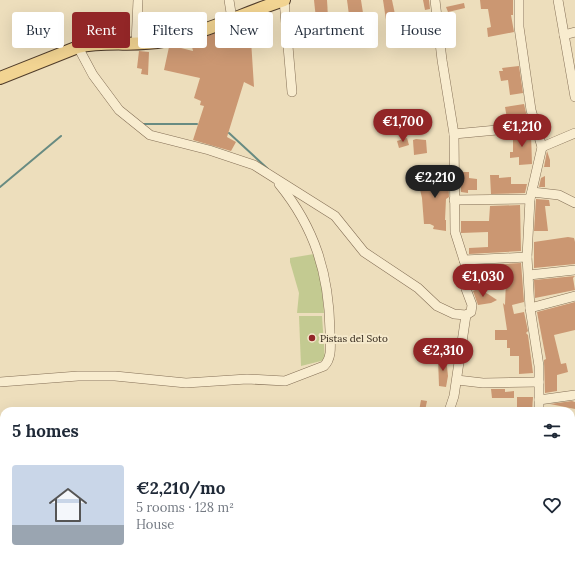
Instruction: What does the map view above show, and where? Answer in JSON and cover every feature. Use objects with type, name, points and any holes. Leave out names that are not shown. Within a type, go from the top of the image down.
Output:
[{"type":"main road","points":[[251,12],[284,0]]},
{"type":"main road","points":[[130,44],[166,40],[215,24]]},
{"type":"main road","points":[[0,78],[75,48]]},
{"type":"street","points":[[136,44],[138,0]]},
{"type":"street","points":[[229,0],[231,12]]},
{"type":"street","points":[[284,0],[292,92]]},
{"type":"street","points":[[435,0],[442,60],[454,134],[455,232],[469,279],[466,289],[472,309],[466,315],[457,380],[450,407]]},
{"type":"street","points":[[519,0],[519,27],[531,110],[542,147],[531,195],[527,257],[530,308],[539,366],[539,407]]},
{"type":"street","points":[[558,0],[575,97]]},
{"type":"street","points":[[564,35],[575,32]]},
{"type":"street","points":[[79,48],[93,75],[119,110],[150,135],[209,150],[254,165],[335,216],[364,252],[418,288],[437,306],[454,314],[466,315]]},
{"type":"street","points":[[454,134],[497,130]]},
{"type":"street","points":[[542,147],[575,133]]},
{"type":"street","points":[[0,382],[78,376],[115,376],[186,383],[247,379],[285,381],[324,366],[328,362],[330,354],[330,310],[320,257],[296,204],[274,177]]},
{"type":"street","points":[[454,200],[531,195],[559,195],[575,203]]},
{"type":"street","points":[[464,260],[527,257]]},
{"type":"street","points":[[529,276],[575,270]]},
{"type":"street","points":[[530,308],[575,296]]},
{"type":"street","points":[[457,380],[483,383],[539,382]]},
{"type":"street","points":[[539,400],[575,395]]},
{"type":"green space","points":[[314,254],[321,275],[324,313],[297,313],[299,293],[290,258]]},
{"type":"green space","name":"Pistas del Soto","points":[[299,316],[322,316],[325,360],[301,366]]},
{"type":"building","points":[[314,0],[327,0],[328,12],[315,12]]},
{"type":"building","points":[[347,0],[361,0],[363,12],[349,12]]},
{"type":"building","points":[[383,0],[392,0],[395,12],[386,12],[386,20]]},
{"type":"building","points":[[423,0],[429,0],[430,9],[425,10]]},
{"type":"building","points":[[480,0],[513,0],[513,15],[511,15],[514,32],[488,37],[487,28],[491,27],[488,9],[481,9]]},
{"type":"building","points":[[464,3],[465,8],[448,12],[446,7]]},
{"type":"building","points":[[215,33],[215,48],[252,48],[254,87],[244,82],[227,137],[236,142],[231,151],[193,140],[204,106],[200,105],[201,101],[194,98],[200,78],[164,70],[169,48],[181,48],[193,51],[192,48],[207,48],[207,36]]},
{"type":"building","points":[[139,51],[149,52],[148,75],[141,74],[142,69],[137,68]]},
{"type":"building","points":[[519,66],[523,93],[510,95],[508,80],[501,81],[499,71],[503,71],[502,68]]},
{"type":"building","points":[[524,104],[528,121],[508,124],[505,107]]},
{"type":"building","points":[[531,133],[532,164],[519,165],[519,157],[510,158],[510,152],[513,152],[513,134]]},
{"type":"building","points":[[407,138],[409,145],[399,148],[397,141]]},
{"type":"building","points":[[413,140],[426,140],[427,153],[414,155]]},
{"type":"building","points":[[547,151],[550,160],[550,167],[544,167]]},
{"type":"building","points":[[460,172],[469,172],[469,178],[477,179],[477,190],[468,190],[468,193],[461,192]]},
{"type":"building","points":[[448,173],[449,197],[446,199],[446,231],[433,229],[434,226],[424,224],[422,198],[417,177],[424,177],[424,174]]},
{"type":"building","points":[[490,175],[499,175],[499,178],[511,177],[511,184],[527,184],[525,193],[491,194]]},
{"type":"building","points":[[545,176],[545,187],[539,187],[541,178]]},
{"type":"building","points":[[536,199],[549,200],[550,206],[545,206],[548,231],[534,231]]},
{"type":"building","points":[[520,205],[521,251],[469,254],[469,248],[488,247],[488,232],[461,233],[461,221],[489,221],[490,206]]},
{"type":"building","points":[[568,237],[574,238],[575,264],[534,268],[534,242]]},
{"type":"building","points":[[521,263],[524,302],[512,305],[514,314],[524,312],[533,373],[519,374],[519,356],[510,356],[510,348],[507,348],[507,340],[495,340],[495,330],[507,330],[503,303],[505,305],[506,280],[502,280],[501,275],[475,278],[472,266]]},
{"type":"building","points":[[575,276],[573,278],[575,290],[535,298],[534,280]]},
{"type":"building","points":[[478,289],[497,300],[491,303],[478,305],[473,291]]},
{"type":"building","points":[[575,302],[575,330],[554,335],[561,364],[566,363],[568,372],[557,375],[557,391],[545,393],[544,360],[546,359],[537,312]]},
{"type":"building","points":[[438,358],[446,358],[448,376],[446,387],[439,386]]},
{"type":"building","points":[[491,389],[505,389],[505,392],[514,391],[514,398],[492,398]]},
{"type":"building","points":[[517,397],[533,397],[532,407],[517,407]]},
{"type":"building","points":[[421,400],[427,401],[426,407],[420,407]]},
{"type":"building","points":[[572,401],[575,402],[575,407],[565,407],[550,404]]},
{"type":"waterway","points":[[142,124],[197,124]]},
{"type":"waterway","points":[[229,133],[268,169]]},
{"type":"waterway","points":[[0,187],[61,136]]},
{"type":"place","name":"Pistas del Soto","points":[[312,338]]}]
